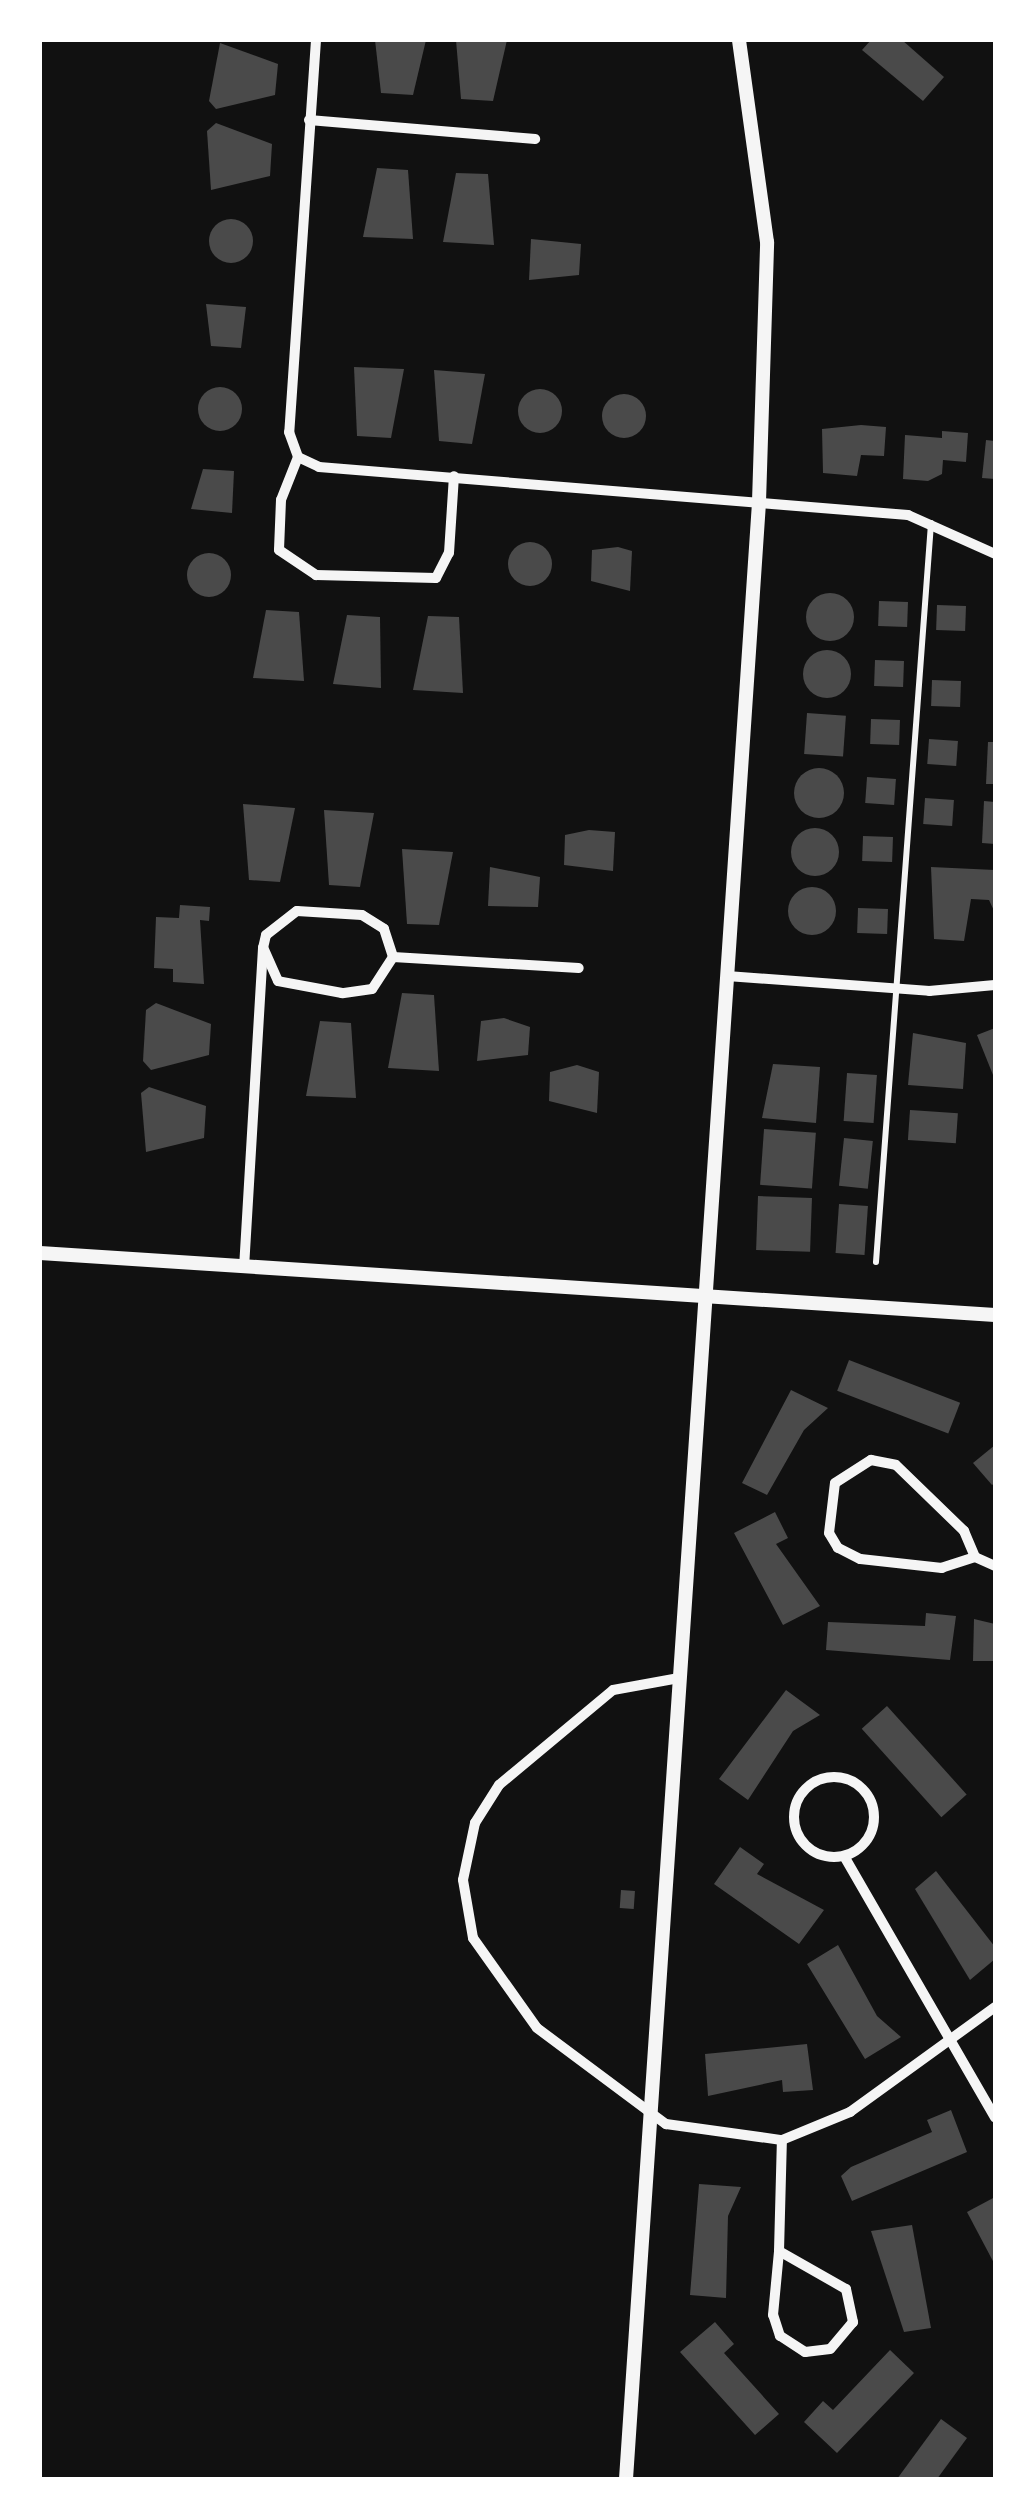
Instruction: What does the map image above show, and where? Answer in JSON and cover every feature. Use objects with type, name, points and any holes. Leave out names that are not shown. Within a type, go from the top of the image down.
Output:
[{"type":"street","points":[[316,40],[289,432],[298,457],[281,500],[279,550],[316,575],[436,578],[448,553],[454,476]]},
{"type":"street","points":[[626,2479],[759,502],[767,242],[739,40]]},
{"type":"street","points":[[309,120],[535,140]]},
{"type":"street","points":[[298,457],[319,467],[759,502],[932,522],[995,554]]},
{"type":"street","points":[[244,1268],[263,948],[280,918],[308,911],[372,920],[392,957]]},
{"type":"street","points":[[263,948],[278,981],[315,991],[372,989],[392,957]]},
{"type":"street","points":[[392,957],[579,968]]},
{"type":"street","points":[[728,976],[896,989],[995,985]]},
{"type":"street","points":[[40,1253],[995,1315]]},
{"type":"street","points":[[975,1557],[964,1531],[896,1465],[856,1464],[835,1484],[829,1533],[845,1553],[942,1568],[975,1557],[995,1566]]},
{"type":"street","points":[[679,1678],[613,1690],[499,1785],[475,1824],[463,1871],[466,1915],[490,1970],[566,2055],[650,2116],[684,2131],[782,2140],[850,2112],[995,2007]]},
{"type":"street","points":[[823,1778],[850,1780],[870,1800],[867,1840],[844,1856],[816,1854],[796,1834],[794,1806],[823,1778]]},
{"type":"street","points":[[844,1856],[995,2118]]},
{"type":"street","points":[[779,2252],[846,2289],[853,2322],[830,2349],[805,2352],[780,2336],[772,2315],[779,2252],[782,2140]]},
{"type":"lane","points":[[876,1262],[932,522]]},
{"type":"building","points":[[375,40],[426,40],[413,95],[381,93]]},
{"type":"building","points":[[456,40],[507,40],[493,101],[461,99]]},
{"type":"building","points":[[871,40],[902,40],[944,77],[923,101],[862,50]]},
{"type":"building","points":[[220,43],[278,64],[275,95],[216,109],[209,101]]},
{"type":"building","points":[[216,123],[272,144],[270,176],[211,190],[207,131]]},
{"type":"building","points":[[377,168],[408,170],[413,239],[363,237]]},
{"type":"building","points":[[456,173],[488,174],[494,245],[443,242]]},
{"type":"building","points":[[231,219],[247,225],[253,241],[247,257],[231,263],[215,257],[209,241],[215,225]]},
{"type":"building","points":[[531,239],[581,244],[579,275],[529,280]]},
{"type":"building","points":[[206,304],[246,307],[241,348],[211,346]]},
{"type":"building","points":[[354,367],[404,369],[391,438],[357,436]]},
{"type":"building","points":[[434,370],[485,374],[472,444],[439,441]]},
{"type":"building","points":[[220,387],[236,393],[242,409],[236,425],[220,431],[204,425],[198,409],[204,393]]},
{"type":"building","points":[[540,389],[556,395],[562,411],[556,427],[540,433],[524,427],[518,411],[524,395]]},
{"type":"building","points":[[624,394],[640,400],[646,416],[640,432],[624,438],[608,432],[602,416],[608,400]]},
{"type":"building","points":[[886,427],[884,456],[861,455],[857,476],[823,473],[822,429]]},
{"type":"building","points":[[942,431],[968,433],[966,462],[943,460],[942,474],[928,481],[903,479],[905,435],[942,438]]},
{"type":"building","points":[[986,440],[995,441],[995,479],[982,478]]},
{"type":"building","points":[[203,469],[234,471],[232,513],[191,509]]},
{"type":"building","points":[[530,542],[546,548],[552,564],[546,580],[530,586],[514,580],[508,564],[514,548]]},
{"type":"building","points":[[618,547],[632,551],[630,591],[591,581],[592,550]]},
{"type":"building","points":[[209,553],[224,560],[231,575],[224,590],[209,597],[194,590],[187,575],[194,560]]},
{"type":"building","points":[[830,593],[847,600],[854,617],[847,634],[830,641],[813,634],[806,617],[813,600]]},
{"type":"building","points":[[879,601],[908,602],[907,627],[878,626]]},
{"type":"building","points":[[937,605],[966,606],[965,631],[936,630]]},
{"type":"building","points":[[266,610],[299,612],[304,681],[253,678]]},
{"type":"building","points":[[347,615],[380,617],[381,688],[333,684]]},
{"type":"building","points":[[428,616],[459,617],[463,693],[413,690]]},
{"type":"building","points":[[827,650],[844,657],[851,674],[844,691],[827,698],[810,691],[803,674],[810,657]]},
{"type":"building","points":[[875,660],[904,661],[903,687],[874,686]]},
{"type":"building","points":[[932,680],[961,681],[960,707],[931,706]]},
{"type":"building","points":[[807,713],[846,716],[843,757],[804,754]]},
{"type":"building","points":[[871,719],[900,720],[899,745],[870,744]]},
{"type":"building","points":[[929,739],[958,741],[956,766],[927,764]]},
{"type":"building","points":[[988,742],[995,742],[995,784],[986,784]]},
{"type":"building","points":[[819,768],[836,776],[844,793],[836,810],[819,818],[802,810],[794,793],[802,776]]},
{"type":"building","points":[[867,777],[896,779],[894,805],[865,803]]},
{"type":"building","points":[[925,798],[954,800],[952,826],[923,824]]},
{"type":"building","points":[[984,801],[995,802],[995,844],[982,843]]},
{"type":"building","points":[[243,804],[295,808],[280,882],[249,880]]},
{"type":"building","points":[[324,810],[374,813],[360,887],[329,885]]},
{"type":"building","points":[[815,828],[832,835],[839,852],[832,869],[815,876],[798,869],[791,852],[798,835]]},
{"type":"building","points":[[589,830],[615,832],[613,871],[564,865],[565,835]]},
{"type":"building","points":[[863,836],[893,837],[892,862],[862,861]]},
{"type":"building","points":[[402,849],[453,852],[439,925],[407,924]]},
{"type":"building","points":[[490,867],[540,877],[538,907],[488,906]]},
{"type":"building","points":[[931,867],[995,870],[995,913],[989,900],[971,899],[964,941],[934,939]]},
{"type":"building","points":[[812,887],[829,894],[836,911],[829,928],[812,935],[795,928],[788,911],[795,894]]},
{"type":"building","points":[[180,905],[210,907],[209,921],[200,920],[204,984],[173,982],[173,969],[154,968],[156,917],[179,918]]},
{"type":"building","points":[[858,908],[888,909],[887,934],[857,933]]},
{"type":"building","points":[[402,993],[434,995],[439,1071],[388,1068]]},
{"type":"building","points":[[156,1003],[211,1024],[209,1055],[151,1070],[143,1061],[146,1010]]},
{"type":"building","points":[[504,1018],[530,1027],[528,1055],[477,1061],[481,1021]]},
{"type":"building","points":[[320,1021],[351,1023],[356,1098],[306,1096]]},
{"type":"building","points":[[995,1028],[995,1080],[977,1035]]},
{"type":"building","points":[[913,1033],[966,1043],[963,1089],[908,1085]]},
{"type":"building","points":[[773,1064],[820,1067],[816,1123],[762,1118]]},
{"type":"building","points":[[577,1065],[599,1072],[597,1113],[549,1101],[550,1072]]},
{"type":"building","points":[[847,1073],[877,1075],[874,1123],[844,1121]]},
{"type":"building","points":[[149,1087],[206,1106],[204,1138],[146,1152],[141,1093]]},
{"type":"building","points":[[910,1110],[958,1113],[956,1143],[908,1140]]},
{"type":"building","points":[[764,1129],[816,1133],[812,1188],[760,1185]]},
{"type":"building","points":[[844,1138],[873,1141],[868,1189],[839,1186]]},
{"type":"building","points":[[758,1196],[812,1198],[810,1252],[756,1250]]},
{"type":"building","points":[[839,1204],[868,1206],[865,1255],[836,1253]]},
{"type":"building","points":[[849,1360],[960,1403],[948,1433],[837,1391]]},
{"type":"building","points":[[791,1390],[828,1408],[804,1430],[767,1495],[742,1483]]},
{"type":"building","points":[[995,1445],[995,1483],[992,1485],[973,1463]]},
{"type":"building","points":[[775,1512],[788,1538],[776,1544],[820,1606],[783,1625],[734,1533]]},
{"type":"building","points":[[926,1613],[956,1616],[950,1660],[826,1650],[828,1622],[925,1626]]},
{"type":"building","points":[[974,1619],[995,1624],[995,1661],[973,1661]]},
{"type":"building","points":[[786,1690],[820,1715],[793,1731],[748,1800],[719,1779]]},
{"type":"building","points":[[887,1706],[967,1794],[941,1817],[862,1729]]},
{"type":"building","points":[[740,1847],[764,1864],[757,1874],[824,1910],[799,1944],[714,1884]]},
{"type":"building","points":[[936,1871],[995,1947],[995,1959],[970,1980],[915,1889]]},
{"type":"building","points":[[621,1890],[635,1891],[634,1909],[620,1908]]},
{"type":"building","points":[[838,1945],[877,2016],[901,2037],[865,2059],[807,1964]]},
{"type":"building","points":[[807,2044],[813,2090],[783,2092],[782,2080],[708,2096],[705,2054]]},
{"type":"building","points":[[951,2110],[967,2152],[852,2201],[841,2176],[851,2167],[932,2132],[927,2120]]},
{"type":"building","points":[[699,2184],[741,2187],[728,2216],[726,2298],[690,2295]]},
{"type":"building","points":[[995,2197],[995,2265],[967,2212]]},
{"type":"building","points":[[912,2225],[931,2328],[904,2332],[871,2231]]},
{"type":"building","points":[[715,2322],[734,2344],[724,2353],[779,2414],[755,2435],[680,2352]]},
{"type":"building","points":[[890,2350],[914,2373],[837,2453],[804,2422],[823,2401],[833,2410]]},
{"type":"building","points":[[941,2419],[967,2438],[937,2479],[897,2479]]}]
